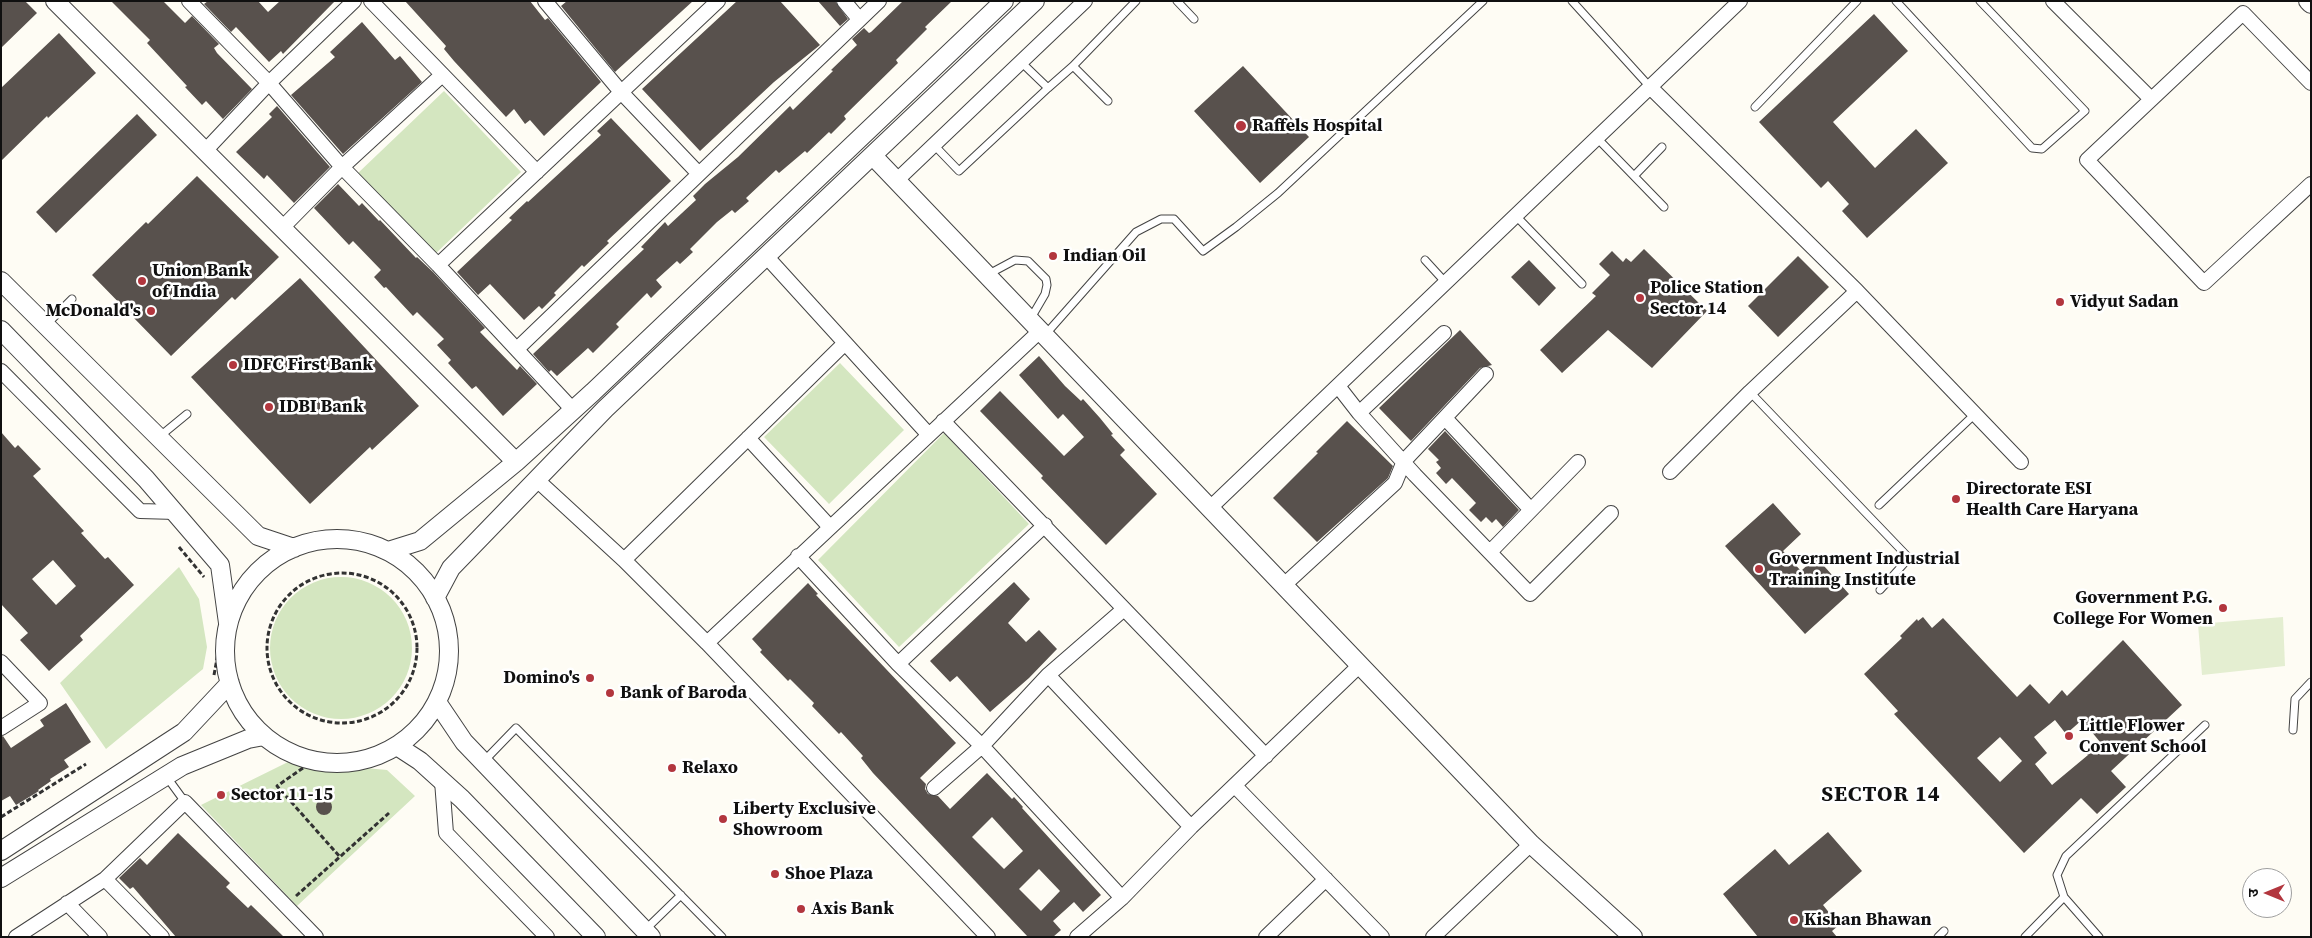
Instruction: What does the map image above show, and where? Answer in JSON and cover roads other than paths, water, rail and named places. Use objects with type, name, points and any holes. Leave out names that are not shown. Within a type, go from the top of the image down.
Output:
[{"type":"street","points":[[55,1],[516,462]]},
{"type":"street","points":[[189,1],[269,84],[342,167],[518,349],[573,410]]},
{"type":"street","points":[[205,151],[269,84],[354,1]]},
{"type":"street","points":[[371,1],[537,172]]},
{"type":"street","points":[[545,1],[621,92],[699,174]]},
{"type":"street","points":[[438,265],[718,1]]},
{"type":"street","points":[[844,1],[859,19]]},
{"type":"street","points":[[518,349],[879,1]]},
{"type":"street","points":[[388,551],[420,541],[516,462],[1004,1]]},
{"type":"street","points":[[436,598],[451,568],[605,409],[1036,1]]},
{"type":"street","points":[[896,181],[1085,1]]},
{"type":"street","points":[[1210,508],[1740,1]]},
{"type":"street","points":[[2053,1],[2151,99]]},
{"type":"street","points":[[2311,83],[2243,13],[2087,160],[2204,283],[2311,184]]},
{"type":"street","points":[[282,228],[342,167],[442,75]]},
{"type":"street","points":[[1650,88],[1857,291],[2021,462]]},
{"type":"street","points":[[872,156],[1531,844],[1633,937]]},
{"type":"street","points":[[766,256],[928,434]]},
{"type":"street","points":[[1,281],[258,536],[294,548]]},
{"type":"street","points":[[1670,472],[1750,392],[1857,291]]},
{"type":"street","points":[[707,643],[1038,329]]},
{"type":"street","points":[[1,330],[146,479],[220,565],[226,663],[221,681],[184,732],[1,851]]},
{"type":"street","points":[[1358,413],[1444,333]]},
{"type":"street","points":[[624,560],[845,343]]},
{"type":"street","points":[[1,372],[140,511],[176,512]]},
{"type":"street","points":[[1284,585],[1394,483],[1404,462],[1486,374]]},
{"type":"street","points":[[1338,386],[1358,413],[1530,594],[1612,514]]},
{"type":"street","points":[[1445,418],[1531,510]]},
{"type":"street","points":[[943,421],[1266,756]]},
{"type":"street","points":[[748,438],[829,526]]},
{"type":"street","points":[[1490,552],[1578,462]]},
{"type":"street","points":[[537,480],[624,560],[707,643],[988,937]]},
{"type":"street","points":[[898,664],[1045,525]]},
{"type":"street","points":[[221,681],[243,712],[264,736],[283,750],[305,759],[329,763],[353,763],[368,759],[397,746],[420,727],[437,702],[445,682],[449,653],[444,618],[436,598],[423,579],[407,564],[388,551],[366,542],[341,539],[317,541],[294,548],[264,566],[242,592],[225,626]]},
{"type":"street","points":[[798,556],[898,664],[982,746],[1122,898]]},
{"type":"street","points":[[934,788],[982,746],[1048,675],[1124,610]]},
{"type":"street","points":[[1,662],[40,703],[1,728]]},
{"type":"street","points":[[1077,937],[1122,898],[1191,827],[1360,665]]},
{"type":"street","points":[[1048,675],[1191,827]]},
{"type":"street","points":[[437,702],[464,742],[648,934]]},
{"type":"street","points":[[1,878],[182,766],[248,738],[264,736]]},
{"type":"street","points":[[397,746],[420,761],[462,799],[596,937]]},
{"type":"street","points":[[442,781],[446,833],[547,937]]},
{"type":"street","points":[[1235,786],[1382,937]]},
{"type":"street","points":[[16,937],[105,879],[185,802],[316,937]]},
{"type":"street","points":[[1433,937],[1531,844]]},
{"type":"street","points":[[105,879],[162,937]]},
{"type":"street","points":[[1266,937],[1326,879]]},
{"type":"street","points":[[67,903],[100,937]]},
{"type":"lane","points":[[934,145],[959,171],[1072,66],[1136,1]]},
{"type":"lane","points":[[1177,1],[1194,18]]},
{"type":"lane","points":[[1038,329],[1136,232],[1161,220],[1174,219],[1203,251],[1236,227],[1278,193],[1483,1]]},
{"type":"lane","points":[[1572,1],[1650,88]]},
{"type":"lane","points":[[1755,107],[1857,1]]},
{"type":"lane","points":[[1896,1],[2032,148],[2042,149],[2084,111],[1980,1]]},
{"type":"lane","points":[[1021,62],[1048,88]]},
{"type":"lane","points":[[1072,66],[1108,101]]},
{"type":"lane","points":[[1597,138],[1664,207]]},
{"type":"lane","points":[[1634,176],[1662,147]]},
{"type":"lane","points":[[1516,216],[1582,284]]},
{"type":"lane","points":[[986,275],[1015,260],[1024,259],[1046,279],[1038,329]]},
{"type":"lane","points":[[1425,260],[1446,283]]},
{"type":"lane","points":[[46,326],[72,299]]},
{"type":"lane","points":[[1750,392],[1909,558],[1880,590]]},
{"type":"lane","points":[[159,437],[187,414]]},
{"type":"lane","points":[[1879,504],[1976,414]]},
{"type":"lane","points":[[2293,730],[2295,700],[2311,682]]},
{"type":"lane","points":[[2099,937],[2064,897],[2057,875],[2066,856],[2205,725]]},
{"type":"lane","points":[[483,762],[516,728],[722,937]]},
{"type":"lane","points":[[166,776],[185,802]]},
{"type":"lane","points":[[648,934],[681,896]]},
{"type":"lane","points":[[2025,937],[2064,897]]},
{"type":"lane","points":[[1938,937],[1944,930]]},
{"type":"place","name":"Raffels Hospital","points":[[1241,126]]},
{"type":"place","name":"Indian Oil","points":[[1053,256]]},
{"type":"place","name":"Union Bank of India","points":[[142,281]]},
{"type":"place","name":"Police Station Sector 14","points":[[1640,298]]},
{"type":"place","name":"Vidyut Sadan","points":[[2060,302]]},
{"type":"place","name":"McDonald's","points":[[151,311]]},
{"type":"place","name":"IDFC First Bank","points":[[233,365]]},
{"type":"place","name":"IDBI Bank","points":[[269,407]]},
{"type":"place","name":"Directorate ESI Health Care Haryana","points":[[1956,499]]},
{"type":"place","name":"Government Industrial Training Institute","points":[[1759,569]]},
{"type":"place","name":"Government P.G. College For Women","points":[[2223,608]]},
{"type":"place","name":"Domino's","points":[[590,678]]},
{"type":"place","name":"Bank of Baroda","points":[[610,693]]},
{"type":"place","name":"Little Flower Convent School","points":[[2069,736]]},
{"type":"place","name":"Relaxo","points":[[672,768]]},
{"type":"place","name":"Sector 11-15","points":[[221,795]]},
{"type":"place","name":"Liberty Exclusive Showroom","points":[[723,819]]},
{"type":"place","name":"Shoe Plaza","points":[[775,874]]},
{"type":"place","name":"Axis Bank","points":[[801,909]]},
{"type":"place","name":"Kishan Bhawan","points":[[1794,920]]},
{"type":"district","name":"SECTOR 14","points":[[1881,795]]}]
